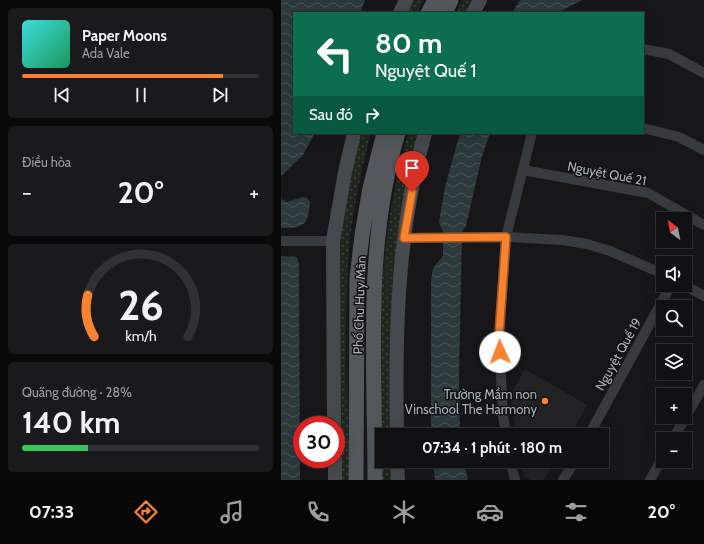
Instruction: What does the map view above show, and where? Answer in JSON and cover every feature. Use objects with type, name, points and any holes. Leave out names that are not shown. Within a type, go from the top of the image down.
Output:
[{"type":"main road","points":[[400,12],[406,0]]},
{"type":"main road","points":[[429,12],[435,0]]},
{"type":"main road","points":[[445,12],[451,0]]},
{"type":"main road","points":[[474,12],[480,0]]},
{"type":"main road","name":"Phố Chu Huy Mân","points":[[334,416],[333,241],[345,172],[354,134]]},
{"type":"main road","name":"Phố Chu Huy Mân","points":[[356,480],[357,278],[370,188],[384,134]]},
{"type":"main road","name":"Phố Chu Huy Mân","points":[[375,480],[374,269],[386,182],[398,134]]},
{"type":"main road","points":[[397,428],[399,291],[404,238],[417,162],[425,134]]},
{"type":"main road","points":[[335,468],[335,480]]},
{"type":"main road","points":[[397,468],[398,480]]},
{"type":"street","points":[[644,49],[669,54],[704,73]]},
{"type":"street","points":[[644,128],[679,137],[704,150]]},
{"type":"street","points":[[505,428],[499,336],[506,237],[532,134]]},
{"type":"street","name":"Nguyệt Quế 21","points":[[523,170],[648,193],[704,225]]},
{"type":"street","points":[[404,238],[506,237],[562,240],[587,244],[656,271]]},
{"type":"street","points":[[281,241],[333,241]]},
{"type":"street","points":[[692,289],[704,296]]},
{"type":"street","name":"Nguyệt Quế 19","points":[[593,428],[667,292]]},
{"type":"street","points":[[677,432],[704,385]]},
{"type":"street","points":[[512,468],[515,480]]},
{"type":"street","points":[[563,480],[571,468]]},
{"type":"street","points":[[650,480],[657,468]]},
{"type":"shaded area","points":[[412,0],[424,0],[418,12],[406,12]]},
{"type":"shaded area","points":[[462,0],[473,0],[467,12],[456,12]]},
{"type":"shaded area","points":[[359,134],[371,134],[361,173],[354,213],[350,240],[346,300],[349,480],[338,480],[338,468],[345,468],[345,416],[338,416],[339,240]]},
{"type":"shaded area","points":[[408,134],[419,134],[392,428],[380,428],[378,370],[382,283],[387,233],[396,183]]},
{"type":"shaded area","name":"Trường Mầm non Vinschool The Harmony","points":[[525,369],[587,405],[574,428],[516,428],[510,396]]},
{"type":"shaded area","points":[[381,468],[392,468],[393,480],[381,480]]},
{"type":"shaded area","points":[[522,468],[551,468],[543,480],[531,480],[524,476]]},
{"type":"water","points":[[281,0],[365,0],[360,12],[293,12],[293,134],[314,134],[303,155],[281,176]]},
{"type":"water","points":[[520,0],[582,0],[559,12],[513,12]]},
{"type":"water","points":[[460,134],[490,134],[482,156],[466,226],[462,232],[459,377],[460,428],[431,428],[431,280],[433,268],[443,256],[443,232],[439,222],[445,187]]},
{"type":"water","points":[[303,197],[307,198],[310,202],[306,221],[300,226],[281,228],[281,199],[287,202]]},
{"type":"water","points":[[281,256],[297,257],[299,265],[300,416],[293,416],[293,468],[300,468],[300,480],[281,480]]},
{"type":"water","points":[[434,468],[465,468],[468,480],[435,480]]},
{"type":"place","name":"Trường Mầm non Vinschool The Harmony","points":[[545,401]]},
{"type":"route","points":[[412,192],[404,238],[506,237],[499,336],[500,352]]}]
